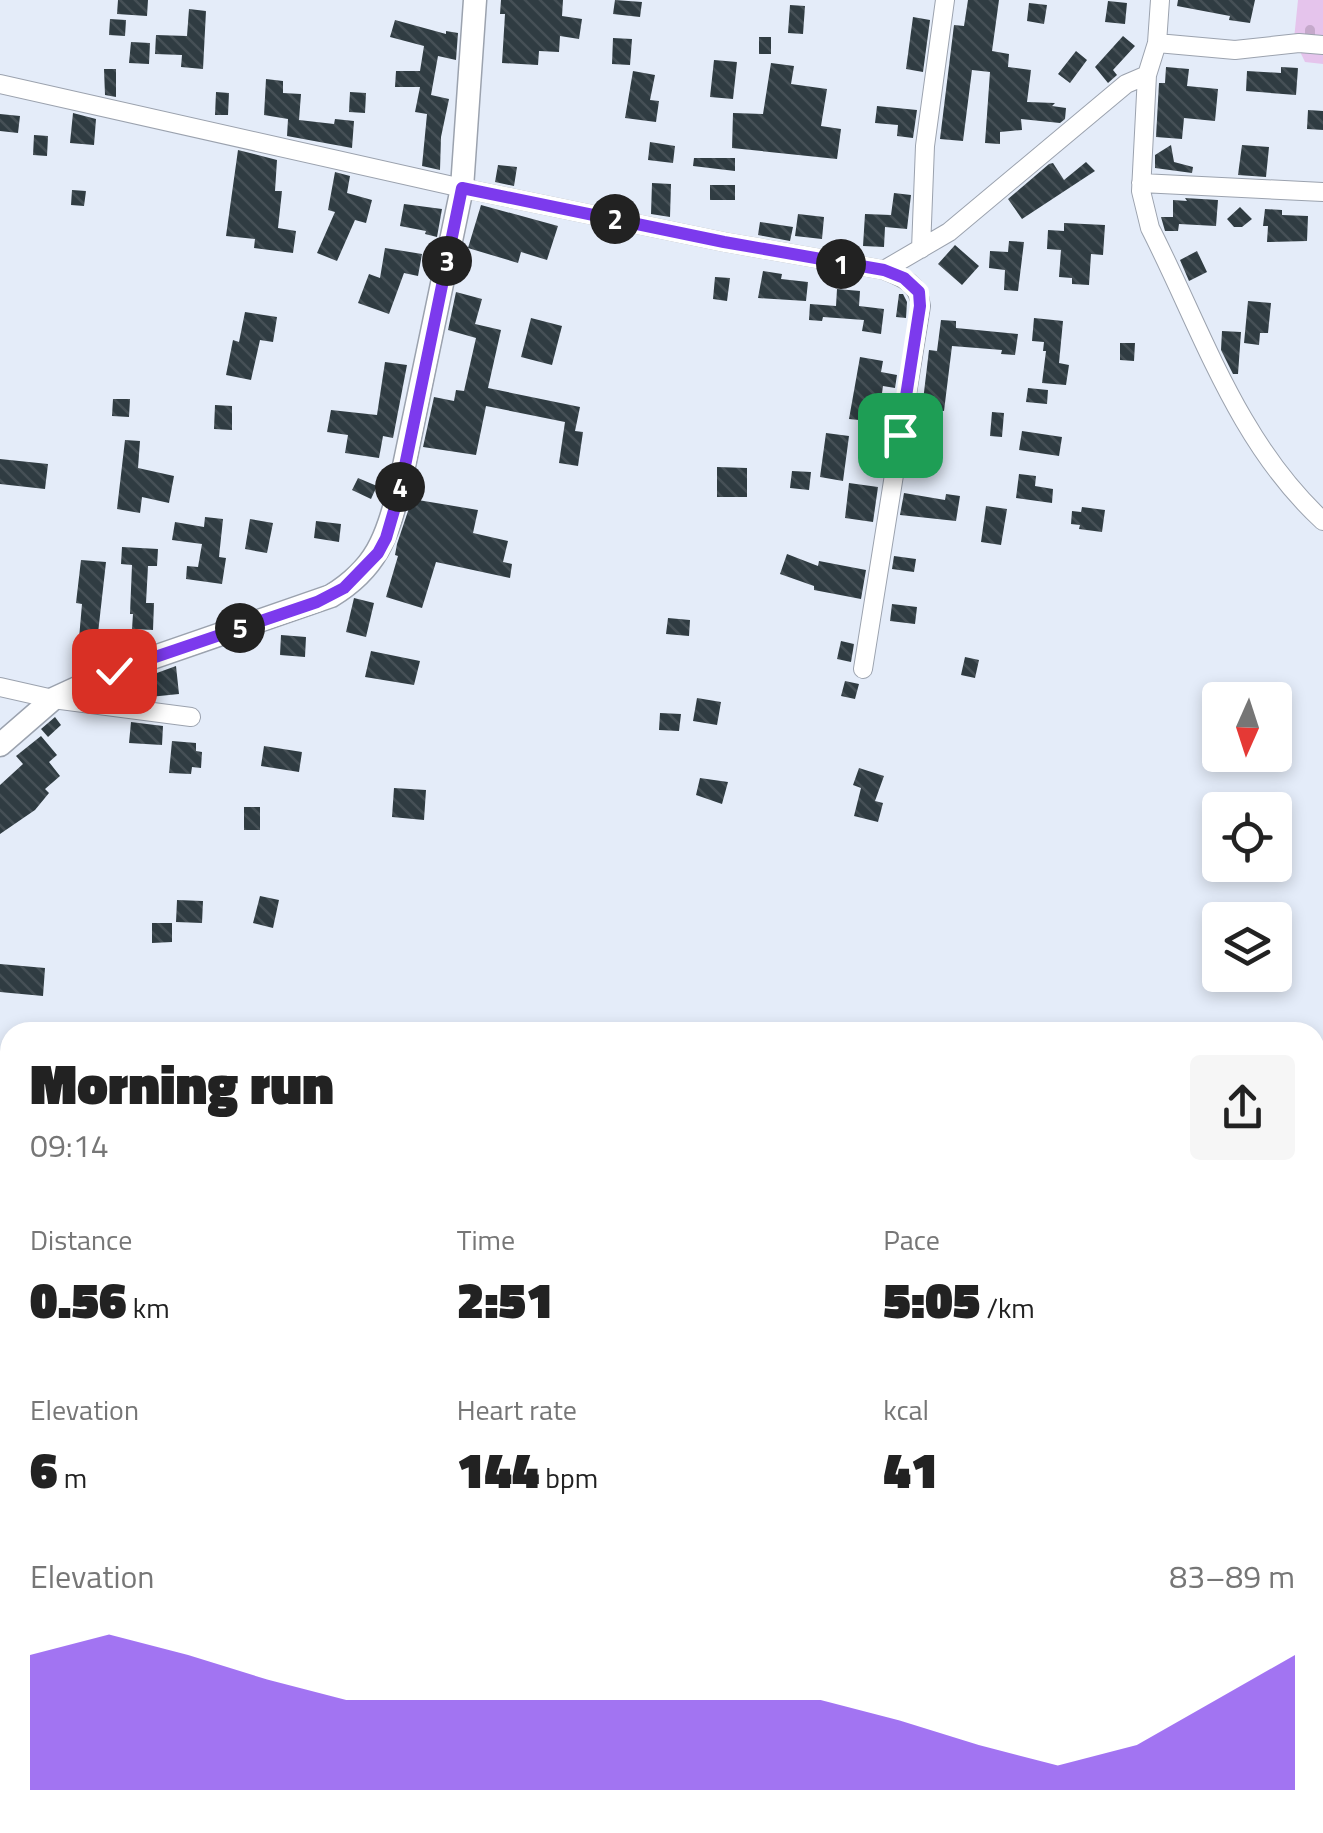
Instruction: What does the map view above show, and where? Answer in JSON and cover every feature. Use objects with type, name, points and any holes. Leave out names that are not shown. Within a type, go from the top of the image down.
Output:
[{"type":"main road","points":[[0,745],[53,699],[114,671],[317,602],[344,588],[368,566],[386,538],[400,490],[462,188],[475,0]]},
{"type":"street","points":[[921,250],[925,146],[945,0]]},
{"type":"street","points":[[1160,0],[1156,43],[1147,75],[1141,183],[1150,228],[1252,438],[1299,499],[1323,521]]},
{"type":"street","points":[[1156,43],[1235,50],[1300,42],[1323,46]]},
{"type":"street","points":[[884,270],[949,232],[1126,84],[1147,75]]},
{"type":"street","points":[[0,84],[462,188],[724,242],[884,270],[914,285],[920,306],[862,668]]},
{"type":"street","points":[[1141,183],[1323,192]]},
{"type":"street","points":[[0,686],[53,699],[191,717]]},
{"type":"green space","points":[[1298,0],[1323,0],[1323,64],[1305,62],[1294,39]]},
{"type":"building","points":[[118,0],[148,0],[147,16],[117,14]]},
{"type":"building","points":[[501,0],[563,0],[562,16],[582,19],[579,39],[560,36],[559,52],[539,51],[538,65],[502,63],[505,14],[500,14]]},
{"type":"building","points":[[615,0],[642,2],[640,17],[613,14]]},
{"type":"building","points":[[968,0],[999,0],[992,51],[1009,54],[1008,67],[1031,70],[1027,102],[1055,103],[1052,106],[1066,108],[1065,119],[1060,123],[1021,119],[1022,130],[1000,132],[1000,144],[985,143],[990,72],[972,70],[963,141],[940,139],[954,25],[964,26]]},
{"type":"building","points":[[1178,0],[1255,0],[1250,23],[1177,6]]},
{"type":"building","points":[[1108,1],[1127,3],[1125,24],[1105,22]]},
{"type":"building","points":[[1029,3],[1047,5],[1044,24],[1027,21]]},
{"type":"building","points":[[790,5],[805,6],[803,34],[788,33]]},
{"type":"building","points":[[189,9],[206,11],[203,69],[181,67],[182,55],[155,54],[156,35],[187,36]]},
{"type":"building","points":[[913,17],[930,20],[923,72],[906,69]]},
{"type":"building","points":[[110,19],[126,20],[125,36],[109,35]]},
{"type":"building","points":[[395,20],[446,34],[458,33],[456,60],[438,56],[431,95],[449,99],[441,137],[440,170],[422,166],[427,114],[415,112],[420,87],[395,87],[396,71],[420,71],[424,46],[390,37]]},
{"type":"building","points":[[1123,36],[1135,46],[1113,70],[1117,75],[1108,83],[1095,67]]},
{"type":"building","points":[[759,37],[771,37],[771,54],[759,54]]},
{"type":"building","points":[[613,38],[632,39],[630,65],[612,64]]},
{"type":"building","points":[[131,42],[150,43],[149,64],[129,63]]},
{"type":"building","points":[[1076,51],[1087,60],[1070,83],[1058,74]]},
{"type":"building","points":[[714,60],[737,62],[733,99],[710,97]]},
{"type":"building","points":[[771,63],[794,66],[791,84],[827,89],[821,126],[841,129],[837,159],[732,148],[733,113],[763,114]]},
{"type":"building","points":[[1166,67],[1189,69],[1187,86],[1218,89],[1215,121],[1184,118],[1182,139],[1156,137],[1159,83],[1165,83]]},
{"type":"building","points":[[1281,67],[1298,68],[1296,95],[1246,91],[1247,71],[1281,73]]},
{"type":"building","points":[[104,69],[116,69],[116,97],[105,95]]},
{"type":"building","points":[[633,71],[655,75],[650,100],[659,101],[656,122],[625,118]]},
{"type":"building","points":[[266,79],[283,81],[283,93],[301,94],[299,120],[334,124],[335,119],[354,121],[352,148],[287,136],[288,119],[264,115]]},
{"type":"building","points":[[216,92],[229,93],[228,115],[215,115]]},
{"type":"building","points":[[350,92],[366,93],[365,113],[349,112]]},
{"type":"building","points":[[877,106],[917,110],[913,138],[897,136],[898,125],[875,123]]},
{"type":"building","points":[[1308,110],[1323,111],[1323,130],[1307,129]]},
{"type":"building","points":[[73,113],[96,119],[94,145],[70,143]]},
{"type":"building","points":[[0,114],[20,116],[18,133],[0,131]]},
{"type":"building","points":[[34,135],[48,136],[47,156],[33,155]]},
{"type":"building","points":[[650,142],[675,146],[673,163],[648,160]]},
{"type":"building","points":[[1171,145],[1174,162],[1193,167],[1192,173],[1155,168],[1155,155]]},
{"type":"building","points":[[1242,145],[1269,147],[1266,177],[1238,175]]},
{"type":"building","points":[[238,150],[277,160],[275,191],[282,191],[278,228],[296,231],[293,253],[254,248],[255,239],[226,236]]},
{"type":"building","points":[[694,158],[735,158],[735,171],[693,166]]},
{"type":"building","points":[[1086,162],[1095,171],[1022,219],[1008,199],[1049,164],[1053,163],[1064,180]]},
{"type":"building","points":[[498,165],[517,167],[514,186],[495,182]]},
{"type":"building","points":[[335,172],[350,176],[347,193],[372,200],[366,223],[355,220],[337,261],[317,253],[335,212],[328,210]]},
{"type":"building","points":[[652,183],[671,184],[670,217],[651,214]]},
{"type":"building","points":[[710,185],[735,185],[735,200],[710,200]]},
{"type":"building","points":[[72,190],[86,191],[84,206],[71,205]]},
{"type":"building","points":[[894,193],[911,195],[907,229],[885,227],[884,247],[863,246],[865,214],[891,215]]},
{"type":"building","points":[[1185,198],[1218,200],[1216,226],[1179,224],[1178,231],[1165,231],[1161,217],[1173,217],[1173,200],[1187,201]]},
{"type":"building","points":[[404,204],[442,209],[437,237],[400,226]]},
{"type":"building","points":[[481,205],[558,226],[547,260],[521,252],[518,263],[468,248]]},
{"type":"building","points":[[1240,207],[1252,219],[1242,227],[1234,227],[1227,219]]},
{"type":"building","points":[[1265,209],[1282,210],[1282,215],[1308,216],[1307,241],[1267,242],[1268,226],[1263,226]]},
{"type":"building","points":[[798,214],[824,217],[822,239],[795,236]]},
{"type":"building","points":[[760,222],[793,227],[790,241],[758,235]]},
{"type":"building","points":[[1064,223],[1105,225],[1103,255],[1091,254],[1089,285],[1072,284],[1072,278],[1059,277],[1061,250],[1047,249],[1048,230],[1064,231]]},
{"type":"building","points":[[1009,241],[1024,242],[1018,291],[1004,290],[1005,270],[989,268],[990,251],[1008,252]]},
{"type":"building","points":[[955,245],[979,266],[962,285],[938,264]]},
{"type":"building","points":[[385,248],[422,254],[418,276],[404,273],[389,314],[358,303],[369,274],[380,278]]},
{"type":"building","points":[[1197,251],[1207,272],[1189,281],[1180,260]]},
{"type":"building","points":[[763,271],[782,274],[781,279],[808,282],[806,301],[758,298]]},
{"type":"building","points":[[715,277],[730,278],[727,301],[713,299]]},
{"type":"building","points":[[837,289],[860,291],[859,306],[884,309],[881,334],[862,331],[864,320],[809,320],[810,304],[836,306]]},
{"type":"building","points":[[456,292],[482,299],[475,324],[501,330],[488,388],[580,407],[575,431],[583,432],[578,466],[559,463],[565,422],[486,406],[476,455],[423,447],[434,397],[454,401],[456,390],[464,391],[476,338],[448,330]]},
{"type":"building","points":[[899,294],[907,302],[906,318],[896,317]]},
{"type":"building","points":[[1248,301],[1271,303],[1268,333],[1260,333],[1259,345],[1244,343]]},
{"type":"building","points":[[245,312],[277,317],[273,342],[260,340],[251,380],[226,375],[233,340],[239,342]]},
{"type":"building","points":[[531,318],[562,326],[552,365],[521,357]]},
{"type":"building","points":[[1034,318],[1063,321],[1059,363],[1069,365],[1066,385],[1042,383],[1046,351],[1044,342],[1032,341]]},
{"type":"building","points":[[941,320],[956,321],[956,328],[1018,334],[1015,355],[1001,354],[1002,350],[952,346],[944,411],[922,409],[929,350],[937,351]]},
{"type":"building","points":[[1222,331],[1241,332],[1238,374],[1233,374],[1221,350]]},
{"type":"building","points":[[1120,343],[1135,343],[1134,361],[1120,360]]},
{"type":"building","points":[[860,357],[883,361],[881,372],[897,375],[895,388],[883,386],[878,422],[849,419]]},
{"type":"building","points":[[385,362],[407,365],[393,438],[383,436],[379,458],[345,453],[348,435],[327,432],[331,410],[377,415]]},
{"type":"building","points":[[1028,388],[1048,390],[1047,404],[1026,402]]},
{"type":"building","points":[[113,399],[130,399],[129,417],[112,416]]},
{"type":"building","points":[[215,405],[232,406],[232,430],[214,429]]},
{"type":"building","points":[[992,412],[1004,413],[1002,437],[990,436]]},
{"type":"building","points":[[1022,431],[1062,437],[1059,456],[1019,450]]},
{"type":"building","points":[[826,433],[849,436],[843,481],[820,477]]},
{"type":"building","points":[[125,440],[140,441],[138,468],[174,476],[169,503],[142,497],[140,513],[117,509]]},
{"type":"building","points":[[0,459],[48,464],[45,489],[0,484]]},
{"type":"building","points":[[717,467],[747,468],[747,497],[717,497]]},
{"type":"building","points":[[792,471],[811,472],[809,490],[790,488]]},
{"type":"building","points":[[1019,474],[1036,476],[1035,486],[1053,489],[1052,503],[1016,498]]},
{"type":"building","points":[[358,478],[377,486],[371,499],[352,490]]},
{"type":"building","points":[[849,483],[878,487],[873,522],[845,518]]},
{"type":"building","points":[[904,493],[945,500],[946,494],[960,496],[956,521],[900,515]]},
{"type":"building","points":[[412,499],[478,510],[473,533],[508,541],[503,562],[512,564],[510,578],[436,562],[422,608],[386,597]]},
{"type":"building","points":[[986,506],[1007,509],[1001,545],[981,542]]},
{"type":"building","points":[[1082,507],[1105,510],[1102,532],[1071,524],[1072,511],[1081,512]]},
{"type":"building","points":[[205,517],[223,519],[219,557],[226,558],[222,584],[186,579],[187,566],[198,567],[202,544],[172,540],[175,522],[204,527]]},
{"type":"building","points":[[250,519],[273,523],[267,553],[245,549]]},
{"type":"building","points":[[316,521],[341,524],[339,542],[314,538]]},
{"type":"building","points":[[122,547],[158,549],[157,566],[148,566],[146,603],[154,603],[153,630],[132,629],[132,565],[121,564]]},
{"type":"building","points":[[787,554],[818,566],[819,561],[866,570],[861,599],[814,590],[814,586],[780,574]]},
{"type":"building","points":[[894,556],[916,559],[914,572],[892,569]]},
{"type":"building","points":[[81,560],[106,562],[96,651],[78,650],[82,604],[76,603]]},
{"type":"building","points":[[354,598],[374,603],[366,637],[346,632]]},
{"type":"building","points":[[892,604],[917,607],[915,624],[890,621]]},
{"type":"building","points":[[668,618],[690,620],[689,636],[666,634]]},
{"type":"building","points":[[281,635],[306,637],[305,657],[280,655]]},
{"type":"building","points":[[841,641],[854,644],[851,662],[837,659]]},
{"type":"building","points":[[371,651],[420,661],[414,685],[365,677]]},
{"type":"building","points":[[965,657],[979,660],[975,678],[961,675]]},
{"type":"building","points":[[176,666],[179,694],[140,698],[102,693]]},
{"type":"building","points":[[845,681],[859,684],[855,699],[841,696]]},
{"type":"building","points":[[697,698],[721,702],[717,725],[693,721]]},
{"type":"building","points":[[660,713],[681,714],[679,731],[659,730]]},
{"type":"building","points":[[55,717],[61,725],[48,737],[41,729]]},
{"type":"building","points":[[131,722],[163,726],[162,745],[129,743]]},
{"type":"building","points":[[41,736],[57,755],[49,762],[60,776],[45,789],[49,793],[35,810],[0,834],[0,785],[23,764],[16,756]]},
{"type":"building","points":[[172,741],[196,743],[196,751],[202,752],[201,768],[192,767],[191,774],[169,773]]},
{"type":"building","points":[[264,746],[302,752],[299,772],[261,766]]},
{"type":"building","points":[[859,768],[884,776],[875,801],[883,803],[878,822],[854,816],[861,788],[853,785]]},
{"type":"building","points":[[700,778],[728,782],[722,804],[696,795]]},
{"type":"building","points":[[394,788],[426,790],[424,820],[392,817]]},
{"type":"building","points":[[244,807],[260,807],[260,830],[244,830]]},
{"type":"building","points":[[260,896],[279,900],[273,928],[253,923]]},
{"type":"building","points":[[177,900],[203,901],[202,923],[176,922]]},
{"type":"building","points":[[152,923],[172,923],[172,942],[152,943]]},
{"type":"building","points":[[0,964],[45,968],[43,996],[0,992]]},
{"type":"route","points":[[114,671],[331,596],[357,578],[378,553],[400,490],[462,188],[724,242],[884,270],[904,278],[919,292],[920,319],[900,435]]}]
